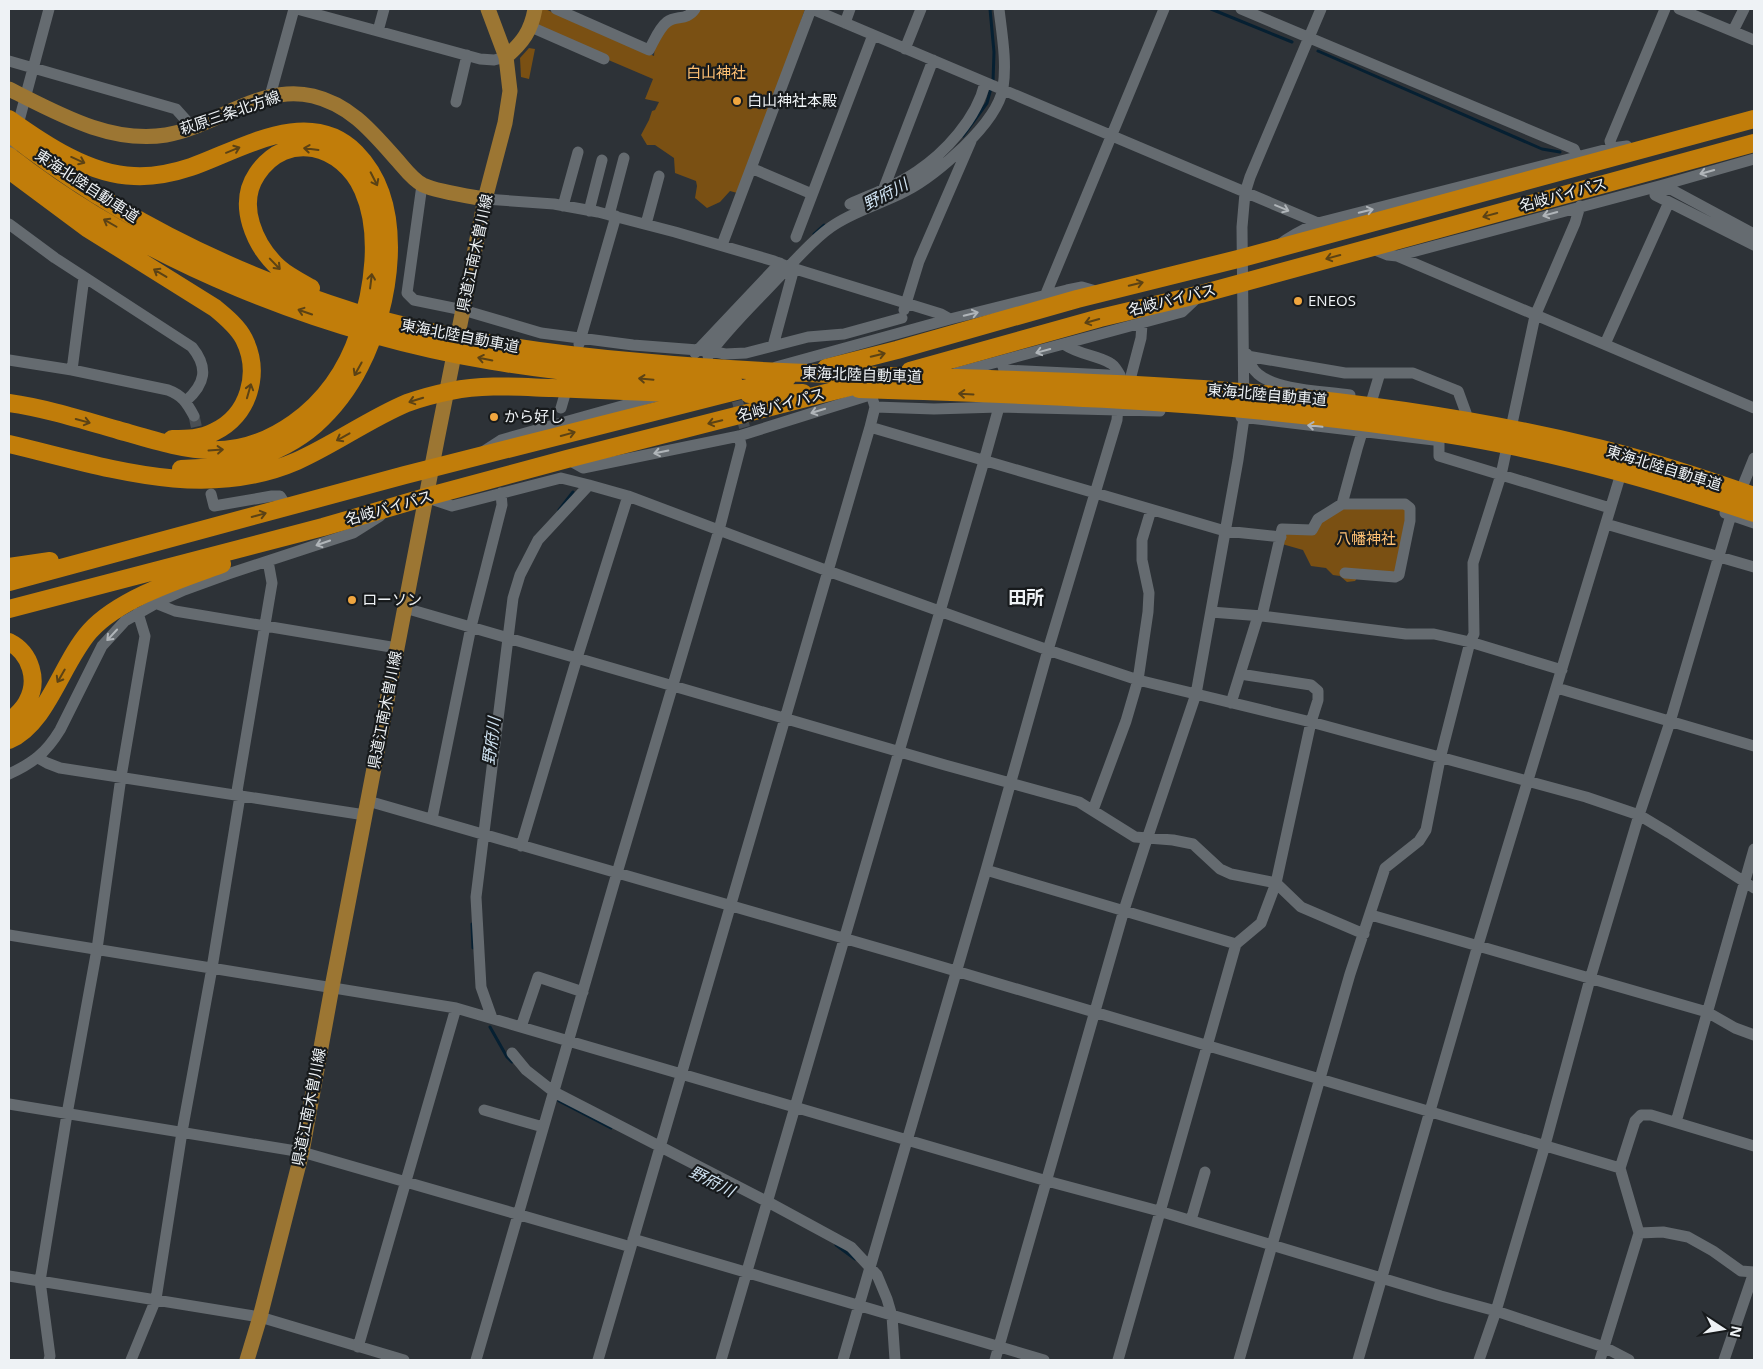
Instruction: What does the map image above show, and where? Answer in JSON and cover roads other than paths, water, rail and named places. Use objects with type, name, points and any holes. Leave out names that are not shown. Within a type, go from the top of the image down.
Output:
[{"type":"highway","points":[[9,119],[33,144],[114,173],[133,176],[168,173],[183,169],[262,138],[280,134],[298,132],[328,136],[354,151],[366,164],[376,182],[383,201],[388,224],[387,274],[377,323],[359,368],[331,409],[297,438],[277,449],[234,463],[184,469],[108,467]]},
{"type":"highway","name":"名岐バイパス","points":[[9,582],[432,469],[897,350],[1103,292],[1242,258],[1754,119]]},
{"type":"highway","name":"東海北陸自動車道","points":[[9,133],[33,144],[76,183],[189,246],[355,315],[402,341],[481,358],[582,374],[695,383],[919,391],[1202,406],[1299,414],[1444,433],[1516,446],[1601,466],[1680,488],[1754,514]]},
{"type":"highway","name":"名岐バイパス","points":[[9,609],[324,527],[567,459],[738,417],[975,354],[1100,318],[1201,294],[1754,142]]},
{"type":"highway","points":[[118,430],[168,446],[189,450],[227,450],[248,445],[286,428],[304,416],[320,401],[342,371],[356,342],[369,292],[373,265],[371,217],[359,181],[349,167],[336,157],[324,150],[311,148],[297,148],[285,151],[272,158],[254,179],[248,200],[249,213],[256,238],[276,265],[296,280],[355,315]]},
{"type":"highway","name":"東海北陸自動車道","points":[[9,157],[19,174],[185,263],[240,288],[355,315],[448,330],[540,351],[698,368],[1200,388],[1308,398],[1439,416],[1522,431],[1600,449],[1751,489]]},
{"type":"highway","points":[[9,403],[148,436],[187,439],[201,437],[215,432],[239,413],[247,399],[251,384],[252,368],[250,352],[243,337],[231,322],[215,308],[87,228],[19,174]]},
{"type":"highway","points":[[9,444],[147,476],[199,480],[251,475],[280,467],[317,451],[385,413],[408,403],[453,390],[509,387],[698,394],[919,391]]},
{"type":"highway","points":[[9,408],[47,412]]},
{"type":"highway","points":[[9,451],[40,451]]},
{"type":"highway","points":[[9,567],[35,564],[182,530],[236,521]]},
{"type":"highway","points":[[9,740],[23,732],[35,720],[80,643],[103,619],[120,608],[174,581],[324,527]]},
{"type":"highway","points":[[9,642],[22,651],[28,659],[33,688],[19,714],[9,722]]},
{"type":"main road","name":"県道江南木曽川線","points":[[247,1360],[260,1317],[302,1152],[426,497],[485,199],[505,123],[510,91],[506,57],[488,9]]},
{"type":"main road","points":[[506,57],[520,45],[532,14]]},
{"type":"main road","name":"萩原三条北方線","points":[[9,89],[91,127],[113,133],[148,136],[165,135],[193,128],[270,96],[297,93],[325,99],[338,104],[361,120],[422,185],[485,199]]},
{"type":"street","points":[[9,157],[49,9]]},
{"type":"street","points":[[270,96],[295,9],[480,59],[494,60],[506,57]]},
{"type":"street","points":[[378,31],[384,9]]},
{"type":"street","points":[[556,9],[649,50],[669,20],[690,15],[695,9]]},
{"type":"street","points":[[722,245],[811,9],[1318,223]]},
{"type":"street","points":[[845,23],[850,9]]},
{"type":"street","points":[[906,49],[921,9]]},
{"type":"street","points":[[850,204],[916,173],[955,137],[975,110],[982,96],[993,86],[1003,48],[999,9]]},
{"type":"street","points":[[1045,296],[1164,9]]},
{"type":"street","points":[[1241,9],[1574,149],[1577,158]]},
{"type":"street","points":[[995,1360],[1124,910],[1146,838],[1196,694],[1244,418],[1242,227],[1245,193],[1321,9]]},
{"type":"street","points":[[1612,148],[1610,141],[1665,9]]},
{"type":"street","points":[[1679,9],[1754,40]]},
{"type":"street","points":[[1733,31],[1744,9]]},
{"type":"street","points":[[532,14],[604,59]]},
{"type":"street","points":[[796,237],[873,35]]},
{"type":"street","points":[[456,102],[467,56]]},
{"type":"street","points":[[9,60],[176,109],[193,128]]},
{"type":"street","points":[[884,188],[933,60]]},
{"type":"street","points":[[702,354],[786,266],[832,226],[922,182],[944,165],[983,126],[999,100],[993,86]]},
{"type":"street","points":[[902,332],[902,318],[920,261],[972,137]]},
{"type":"street","points":[[1274,249],[1287,238],[1318,223],[1612,148],[1627,146],[1644,150]]},
{"type":"street","points":[[563,206],[578,152]]},
{"type":"street","points":[[561,408],[613,216],[624,158]]},
{"type":"street","points":[[1397,256],[1580,206],[1666,187],[1754,158]]},
{"type":"street","points":[[589,211],[602,160]]},
{"type":"street","points":[[751,168],[812,194]]},
{"type":"street","points":[[646,224],[659,176]]},
{"type":"street","points":[[422,185],[406,293],[414,300],[463,310],[541,333],[727,359],[808,337],[844,334],[902,318]]},
{"type":"street","points":[[1666,187],[1655,195],[1754,246]]},
{"type":"street","points":[[1666,187],[1754,234]]},
{"type":"street","points":[[485,199],[563,206],[646,224],[722,245],[941,314],[950,319]]},
{"type":"street","points":[[1605,344],[1669,202]]},
{"type":"street","points":[[1239,1360],[1350,974],[1385,868],[1419,840],[1426,830],[1440,759],[1470,642],[1474,634],[1473,563],[1507,453],[1535,316],[1580,206]]},
{"type":"street","points":[[9,224],[55,258],[192,347],[201,358],[203,372],[202,380],[186,401]]},
{"type":"street","points":[[1369,248],[1388,255],[1397,256],[1754,408]]},
{"type":"street","points":[[773,346],[786,266]]},
{"type":"street","points":[[72,370],[84,277]]},
{"type":"street","points":[[472,459],[501,440],[635,402],[803,360],[950,319],[1082,287],[1103,292]]},
{"type":"street","points":[[567,459],[583,468],[743,433],[871,394],[1003,366],[1065,345],[1182,312],[1201,294]]},
{"type":"street","points":[[843,1360],[957,972],[1048,650],[1117,420],[1125,376],[1141,338],[1142,324]]},
{"type":"street","points":[[1244,338],[1250,365],[1256,373],[1264,379],[1279,384],[1514,422],[1630,448],[1751,489]]},
{"type":"street","points":[[1065,345],[1075,351],[1111,363],[1125,376]]},
{"type":"street","points":[[1247,356],[1345,373],[1413,373],[1458,391],[1466,413]]},
{"type":"street","points":[[9,360],[72,370],[168,390],[176,393],[186,401],[194,416]]},
{"type":"street","points":[[1003,366],[1181,379],[1225,388],[1244,389]]},
{"type":"street","points":[[720,1360],[796,1107],[898,751],[984,461],[999,407],[1003,366]]},
{"type":"street","points":[[1342,504],[1380,373]]},
{"type":"street","points":[[598,1360],[870,427],[874,407],[871,394]]},
{"type":"street","points":[[874,407],[934,409],[999,407],[1176,412],[1363,431],[1439,441],[1507,453],[1619,480],[1754,523]]},
{"type":"street","points":[[870,427],[1225,531],[1281,537]]},
{"type":"street","points":[[476,1360],[718,530],[743,433]]},
{"type":"street","points":[[1439,441],[1439,456],[1610,508]]},
{"type":"street","points":[[1479,1360],[1496,1311],[1545,1145],[1590,979],[1638,815],[1670,722],[1731,515],[1751,489],[1754,458]]},
{"type":"street","points":[[426,497],[452,506],[561,478],[628,496],[828,571],[1048,650],[1138,680],[1311,722],[1440,759],[1586,797],[1638,815],[1750,885]]},
{"type":"street","points":[[1358,1360],[1478,945],[1619,480]]},
{"type":"street","points":[[492,1018],[481,987],[476,897],[480,833],[488,791],[504,636],[513,598],[528,556],[538,540],[589,485]]},
{"type":"street","points":[[211,494],[214,506],[280,496],[287,507]]},
{"type":"street","points":[[432,819],[471,626],[502,505],[501,494]]},
{"type":"street","points":[[521,846],[628,496]]},
{"type":"street","points":[[1231,703],[1260,616],[1282,529],[1312,530],[1318,520],[1342,504],[1405,504],[1410,508],[1410,521],[1399,575],[1395,577],[1345,573]]},
{"type":"street","points":[[9,774],[38,758],[53,742],[102,646],[125,621],[184,590],[353,533],[397,506]]},
{"type":"street","points":[[1093,810],[1126,721],[1138,680],[1149,594],[1142,560],[1142,540],[1151,510]]},
{"type":"street","points":[[1606,524],[1754,567]]},
{"type":"street","points":[[131,1360],[156,1299],[182,1132],[212,968],[240,796],[237,791],[272,582],[268,561]]},
{"type":"street","points":[[155,604],[175,611],[397,648]]},
{"type":"street","points":[[405,608],[1079,802],[1135,837],[1173,840],[1193,844],[1220,869],[1231,874],[1276,883],[1301,907],[1364,934]]},
{"type":"street","points":[[1211,612],[1260,616],[1406,634],[1434,634],[1470,642],[1562,670]]},
{"type":"street","points":[[49,1360],[40,1281],[67,1114],[97,949],[121,777],[145,636],[138,613]]},
{"type":"street","points":[[1118,1360],[1236,944],[1262,923],[1276,883],[1311,722],[1318,700],[1318,690],[1311,686],[1240,674]]},
{"type":"street","points":[[1557,688],[1754,746]]},
{"type":"street","points":[[38,758],[47,764],[60,768],[240,796],[367,808],[432,819],[1207,1045],[1620,1168]]},
{"type":"street","points":[[1676,1122],[1707,1012],[1750,885],[1754,849]]},
{"type":"street","points":[[986,870],[1236,944]]},
{"type":"street","points":[[1371,914],[1707,1012],[1735,1028],[1754,1035]]},
{"type":"street","points":[[9,935],[456,1008],[907,1140],[1191,1220],[1496,1311],[1604,1347],[1629,1360]]},
{"type":"street","points":[[521,1027],[538,977],[582,992]]},
{"type":"street","points":[[358,1347],[456,1008]]},
{"type":"street","points":[[512,1053],[526,1070],[553,1096],[851,1247],[883,1287],[895,1360]]},
{"type":"street","points":[[9,1104],[302,1152],[518,1214],[746,1273],[1044,1360]]},
{"type":"street","points":[[484,1110],[543,1127]]},
{"type":"street","points":[[1600,1360],[1639,1233],[1620,1168],[1635,1121],[1641,1115],[1651,1115],[1754,1146]]},
{"type":"street","points":[[1191,1220],[1205,1172]]},
{"type":"street","points":[[1639,1233],[1663,1232],[1688,1236],[1741,1271],[1754,1272],[1724,1360]]},
{"type":"street","points":[[9,1276],[260,1317],[391,1358],[404,1360]]},
{"type":"waterway","name":"野府川","points":[[990,9],[994,52],[993,82]]},
{"type":"waterway","points":[[1211,9],[1292,42]]},
{"type":"waterway","points":[[1318,51],[1542,149],[1560,152]]},
{"type":"waterway","name":"野府川","points":[[963,136],[987,103],[991,88]]},
{"type":"waterway","name":"野府川","points":[[814,234],[824,225]]},
{"type":"waterway","name":"野府川","points":[[559,510],[573,492]]},
{"type":"waterway","name":"野府川","points":[[472,924],[473,948]]},
{"type":"waterway","name":"野府川","points":[[490,1027],[507,1057],[512,1062]]},
{"type":"waterway","name":"野府川","points":[[559,1101],[611,1128]]},
{"type":"waterway","name":"野府川","points":[[836,1245],[855,1259]]},
{"type":"tunnel","points":[[733,385],[745,429]]},
{"type":"tunnel","points":[[194,416],[200,443]]},
{"type":"place","name":"白山神社本殿","points":[[737,101]]},
{"type":"place","name":"ENEOS","points":[[1298,301]]},
{"type":"place","name":"から好し","points":[[494,417]]},
{"type":"place","name":"ローソン","points":[[352,600]]},
{"type":"district","name":"田所","points":[[1026,598]]},
{"type":"park label","name":"白山神社","points":[[716,73]]},
{"type":"park label","name":"八幡神社","points":[[1366,539]]}]
